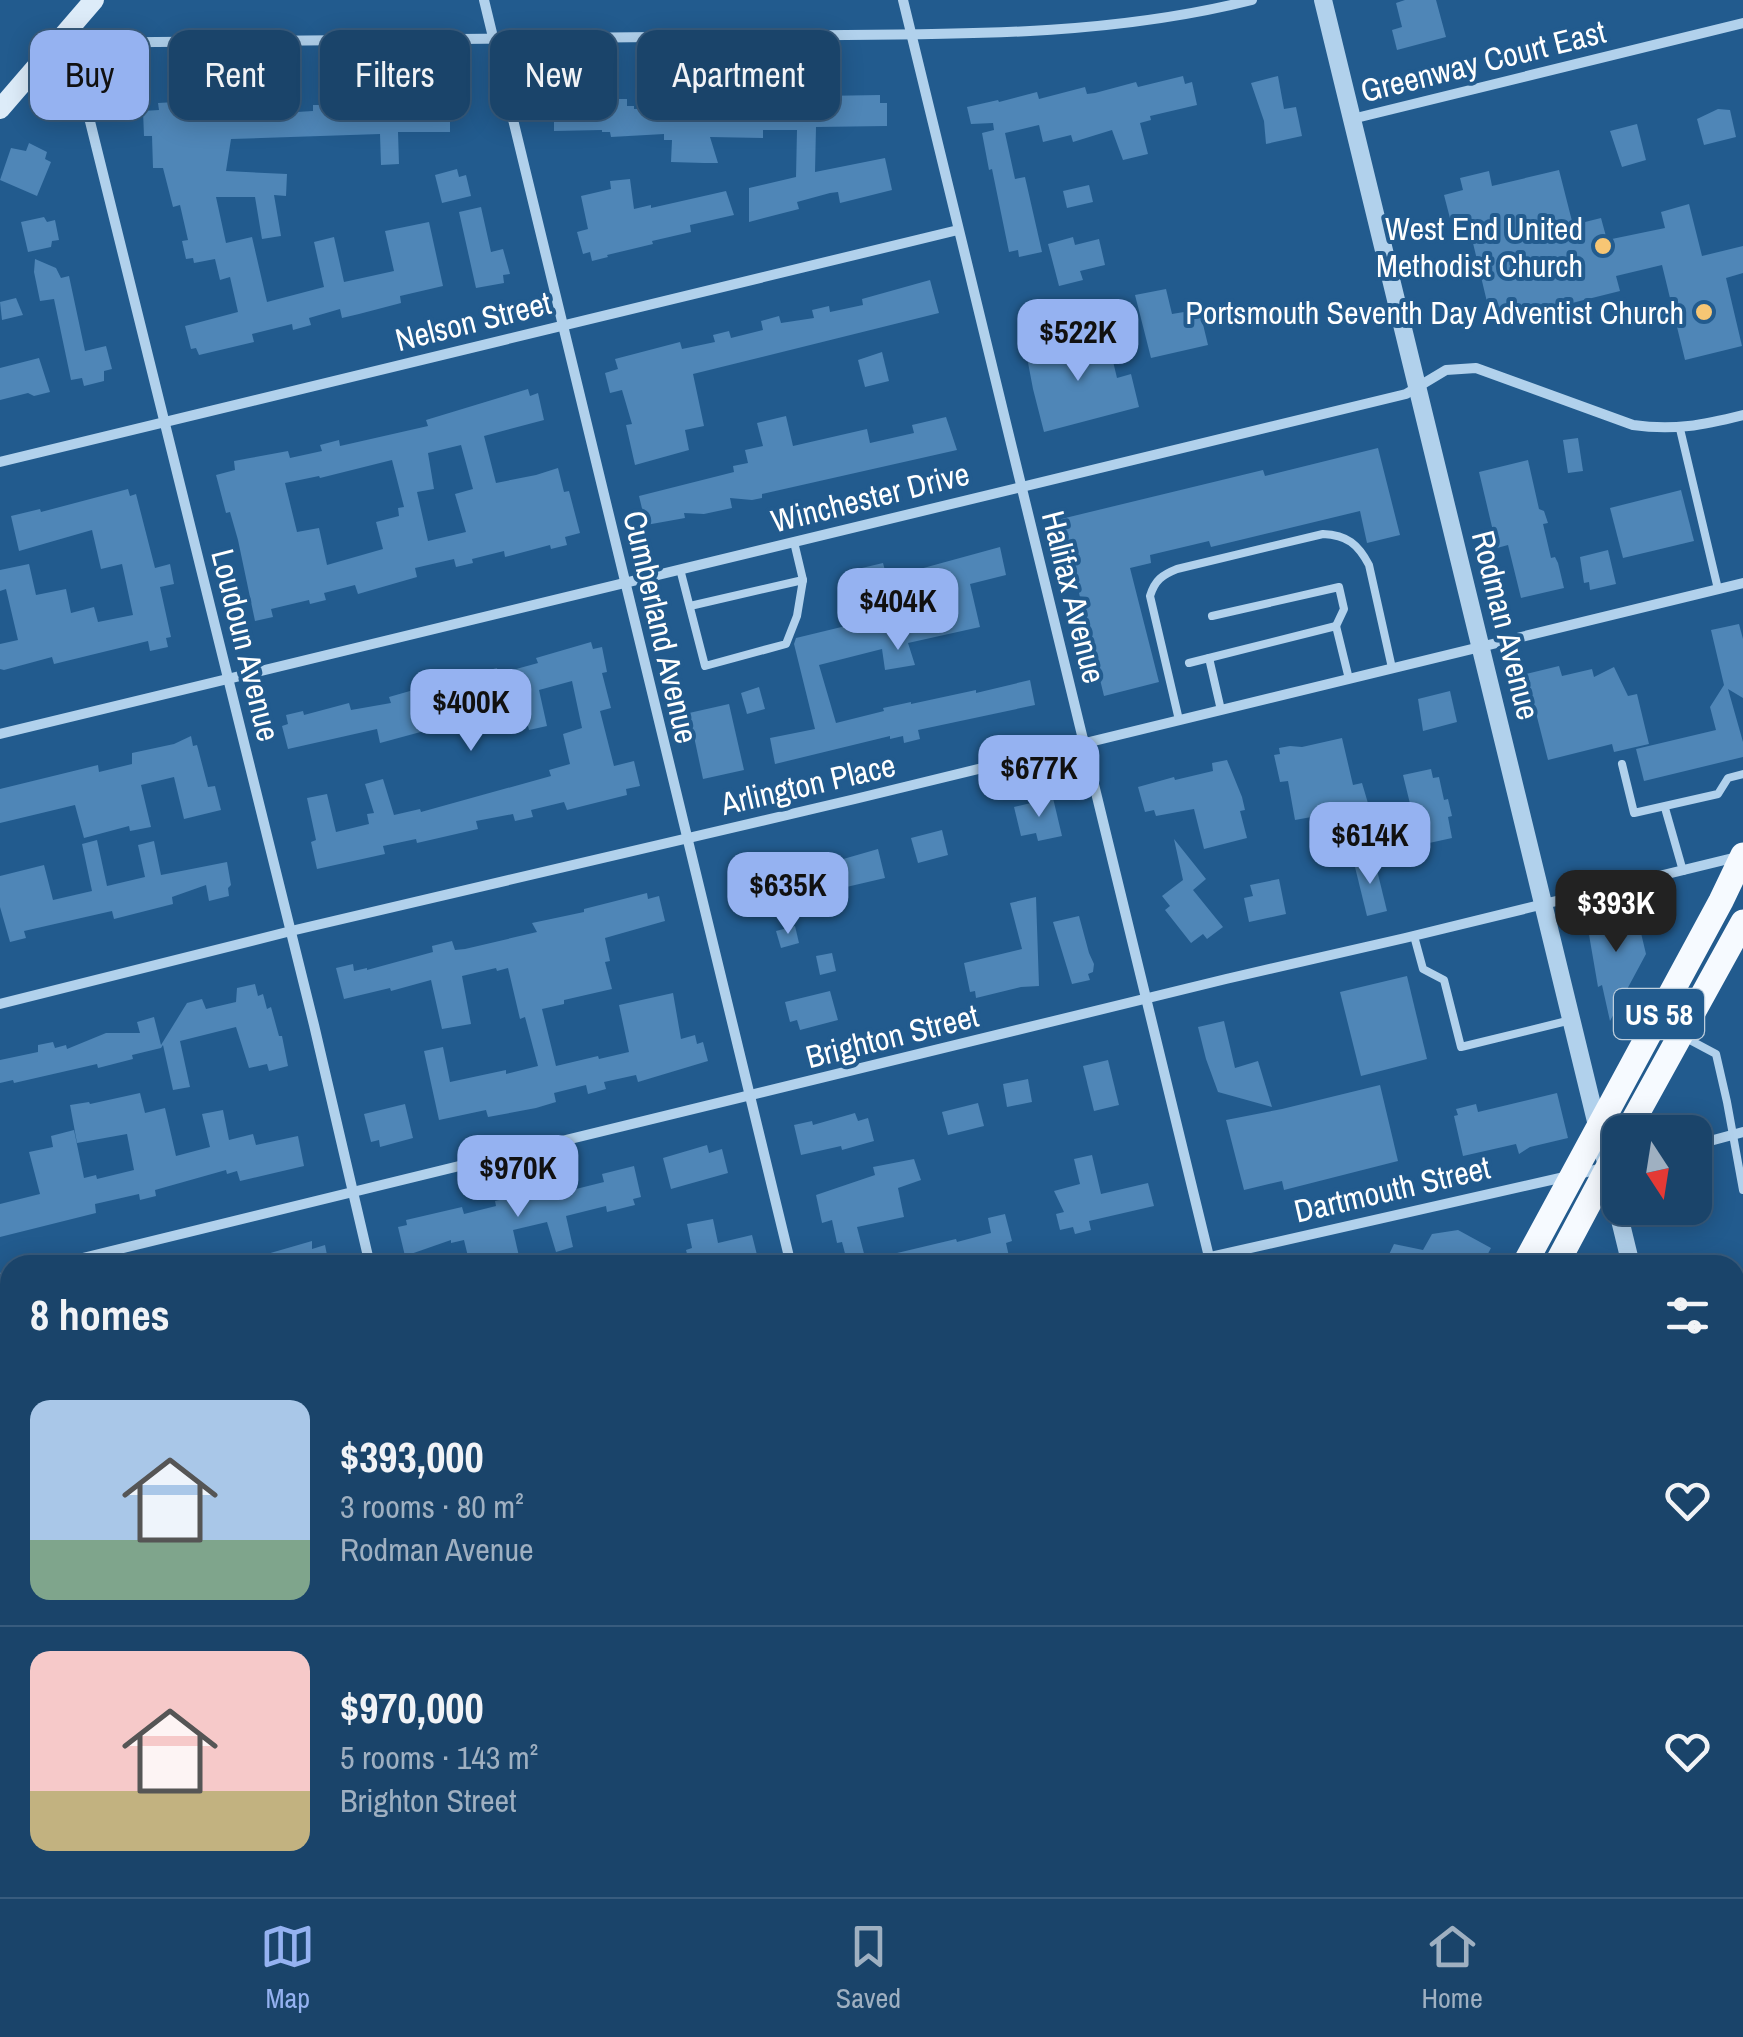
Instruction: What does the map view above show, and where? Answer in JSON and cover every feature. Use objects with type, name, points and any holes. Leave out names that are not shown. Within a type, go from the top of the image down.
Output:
[{"type":"main road","points":[[68,30],[94,0]]},
{"type":"main road","points":[[0,109],[30,74]]},
{"type":"main road","name":"US 58","points":[[1529,1255],[1743,856]]},
{"type":"main road","name":"US 58","points":[[1637,1115],[1743,922]]},
{"type":"main road","points":[[1562,1255],[1602,1184]]},
{"type":"street","name":"Cumberland Avenue","points":[[484,0],[492,30]]},
{"type":"street","name":"Halifax Avenue","points":[[902,0],[1209,1255]]},
{"type":"street","points":[[617,38],[1050,30],[1138,21],[1252,0]]},
{"type":"street","name":"Rodman Avenue","points":[[1323,0],[1602,1135]]},
{"type":"street","name":"Greenway Court East","points":[[1352,120],[1743,24]]},
{"type":"street","points":[[149,42],[490,40]]},
{"type":"street","name":"Loudoun Avenue","points":[[90,120],[368,1255]]},
{"type":"street","name":"Cumberland Avenue","points":[[513,120],[788,1255]]},
{"type":"street","name":"Nelson Street","points":[[0,462],[958,230]]},
{"type":"street","name":"Winchester Drive","points":[[0,734],[1406,394],[1446,370],[1476,368],[1633,425],[1680,429],[1743,416]]},
{"type":"street","name":"Arlington Place","points":[[0,1004],[1743,583]]},
{"type":"street","name":"Brighton Street","points":[[95,1255],[1743,856]]},
{"type":"street","points":[[1712,1140],[1738,1133]]},
{"type":"street","name":"Dartmouth Street","points":[[1235,1255],[1602,1164]]},
{"type":"street","name":"Rodman Avenue","points":[[1626,1225],[1630,1255]]},
{"type":"lane","points":[[1680,429],[1718,589]]},
{"type":"lane","points":[[1179,720],[1150,596],[1162,575],[1196,564],[1324,534],[1338,534],[1351,540],[1368,565],[1392,668]]},
{"type":"lane","points":[[680,569],[705,666],[786,644],[803,580],[794,542]]},
{"type":"lane","points":[[690,606],[803,580]]},
{"type":"lane","points":[[1212,616],[1339,586],[1344,609],[1336,626],[1349,679]]},
{"type":"lane","points":[[1189,662],[1336,626]]},
{"type":"lane","points":[[1209,658],[1221,710]]},
{"type":"lane","points":[[1622,764],[1634,813],[1718,794],[1728,778],[1743,774]]},
{"type":"lane","points":[[1666,808],[1682,871]]},
{"type":"lane","points":[[1414,936],[1424,968],[1444,980],[1461,1048],[1571,1020]]},
{"type":"lane","points":[[1682,1036],[1716,1054],[1738,1133],[1743,1190]]},
{"type":"building","points":[[1436,0],[1446,37],[1397,50],[1392,30],[1402,27],[1396,3]]},
{"type":"building","points":[[1183,76],[1185,84],[1192,82],[1197,105],[1150,116],[1151,120],[1140,123],[1148,154],[1123,160],[1112,130],[1073,142],[1071,135],[1043,142],[1039,125],[1005,133],[1015,179],[1025,177],[1042,252],[1019,257],[1018,250],[1009,252],[982,133],[994,130],[993,123],[971,124],[967,107],[1037,92],[1039,99],[1085,87],[1087,94]]},
{"type":"building","points":[[1278,76],[1284,109],[1296,107],[1302,136],[1266,144],[1264,121],[1251,83]]},
{"type":"building","points":[[880,95],[880,103],[887,103],[887,126],[816,127],[815,172],[885,158],[892,190],[840,203],[838,192],[830,193],[797,202],[799,209],[749,222],[749,188],[796,177],[797,130],[763,130],[763,138],[710,137],[718,163],[671,162],[672,140],[664,140],[664,134],[611,137],[610,132],[602,130],[554,131],[554,120],[617,120],[617,99],[627,99],[627,106],[637,109],[637,120],[840,120],[840,96]]},
{"type":"building","points":[[169,102],[169,120],[300,120],[300,112],[313,111],[313,105],[320,105],[320,120],[450,120],[450,132],[398,132],[399,164],[381,165],[380,134],[231,139],[226,171],[287,174],[286,196],[274,195],[281,236],[262,239],[255,197],[216,197],[226,243],[252,237],[267,302],[324,287],[314,242],[334,237],[344,282],[394,271],[385,231],[429,222],[443,286],[400,296],[401,303],[342,318],[340,309],[309,318],[311,325],[293,330],[292,324],[252,334],[254,342],[199,355],[196,348],[191,349],[185,326],[238,312],[230,277],[220,280],[215,259],[194,263],[193,258],[186,259],[182,241],[188,240],[180,205],[173,207],[163,168],[153,168],[152,136],[144,136],[143,120],[149,120],[149,111],[159,110],[158,103]]},
{"type":"building","points":[[1718,109],[1730,110],[1736,137],[1704,145],[1697,119]]},
{"type":"building","points":[[1637,124],[1646,160],[1622,167],[1610,131]]},
{"type":"building","points":[[29,143],[47,152],[45,159],[51,162],[37,196],[0,180],[11,148],[26,151]]},
{"type":"building","points":[[457,169],[459,177],[466,175],[471,196],[442,203],[435,175]]},
{"type":"building","points":[[1559,170],[1573,225],[1601,218],[1607,240],[1665,228],[1661,212],[1689,204],[1702,256],[1743,246],[1743,273],[1726,278],[1742,346],[1685,360],[1662,265],[1616,276],[1620,291],[1492,323],[1468,222],[1452,226],[1444,195],[1463,190],[1460,178],[1489,171],[1492,186]]},
{"type":"building","points":[[630,179],[634,209],[726,191],[734,215],[690,225],[691,232],[592,261],[590,252],[583,254],[577,232],[588,229],[581,196],[611,189],[610,181]]},
{"type":"building","points":[[1089,185],[1093,202],[1067,208],[1063,191]]},
{"type":"building","points":[[481,207],[491,252],[503,249],[510,274],[503,275],[504,283],[476,288],[459,212]]},
{"type":"building","points":[[44,217],[47,222],[55,220],[59,240],[52,241],[51,247],[28,252],[21,222]]},
{"type":"building","points":[[1073,237],[1075,245],[1099,239],[1105,265],[1080,271],[1083,280],[1059,286],[1048,244]]},
{"type":"building","points":[[35,259],[56,268],[61,278],[69,276],[85,351],[106,346],[112,369],[104,371],[104,381],[84,386],[82,378],[71,380],[54,299],[40,301]]},
{"type":"building","points":[[930,280],[939,313],[693,374],[704,426],[685,430],[689,450],[635,465],[626,425],[632,424],[622,390],[610,393],[605,373],[618,369],[615,359],[680,342],[682,349],[715,342],[713,335],[729,331],[731,338],[763,330],[761,321],[779,316],[781,323],[814,318],[812,310],[829,306],[830,312],[863,305],[862,299]]},
{"type":"building","points":[[1166,289],[1172,314],[1184,312],[1186,320],[1201,316],[1208,345],[1151,358],[1135,295]]},
{"type":"building","points":[[16,298],[23,315],[2,320],[0,302]]},
{"type":"building","points":[[1107,336],[1117,378],[1131,374],[1139,407],[1044,432],[1026,352]]},
{"type":"building","points":[[882,352],[889,381],[865,387],[858,360]]},
{"type":"building","points":[[39,358],[50,392],[0,400],[0,368]]},
{"type":"building","points":[[528,389],[530,396],[538,393],[544,420],[484,436],[496,483],[558,468],[564,492],[569,491],[580,533],[565,537],[567,545],[551,549],[550,545],[505,557],[504,551],[456,567],[454,559],[415,568],[417,577],[358,594],[355,585],[324,593],[326,600],[271,609],[273,617],[255,621],[238,540],[216,475],[235,470],[234,461],[288,451],[290,458],[322,451],[320,445],[339,440],[340,446],[428,426],[426,420]],"holes":[[[461,445],[473,489],[455,494],[466,532],[428,541],[417,492],[434,489],[428,453]],[[392,460],[404,507],[398,508],[399,516],[376,522],[383,549],[327,565],[319,528],[297,532],[285,483]]]},
{"type":"building","points":[[786,416],[793,446],[867,429],[870,443],[914,433],[912,425],[946,417],[957,450],[762,494],[762,498],[730,498],[732,508],[704,514],[684,513],[685,518],[646,525],[639,496],[734,472],[733,466],[748,463],[745,450],[763,446],[757,423]]},
{"type":"building","points":[[1578,438],[1583,471],[1568,473],[1563,440]]},
{"type":"building","points":[[1378,448],[1400,535],[1367,543],[1360,511],[1211,547],[1209,541],[1150,555],[1151,563],[1130,568],[1159,682],[1104,696],[1061,519],[1263,470],[1265,476]]},
{"type":"building","points":[[1528,460],[1539,509],[1544,511],[1548,523],[1543,524],[1551,558],[1555,557],[1558,563],[1564,588],[1521,598],[1508,545],[1497,548],[1479,472]]},
{"type":"building","points":[[128,489],[130,496],[136,494],[155,568],[170,564],[174,584],[160,587],[171,637],[166,638],[168,647],[150,651],[148,641],[54,664],[52,657],[0,669],[0,644],[18,640],[6,589],[0,591],[0,570],[29,564],[36,595],[66,589],[71,613],[94,607],[98,622],[133,615],[122,564],[101,569],[92,530],[19,551],[11,516]]},
{"type":"building","points":[[1681,490],[1694,541],[1623,558],[1610,508]]},
{"type":"building","points":[[1000,547],[1006,575],[970,584],[980,627],[908,643],[915,665],[885,670],[882,649],[819,665],[836,723],[884,711],[883,708],[1030,680],[1035,705],[918,730],[920,739],[904,743],[903,736],[890,736],[775,764],[770,738],[815,729],[794,644],[796,638],[858,623],[845,572],[883,563],[887,578]]},
{"type":"building","points":[[1608,550],[1616,584],[1590,590],[1589,582],[1584,583],[1580,557]]},
{"type":"building","points":[[1739,624],[1743,639],[1743,698],[1728,689],[1743,742],[1743,757],[1644,781],[1636,749],[1716,730],[1710,707],[1724,685],[1711,630]]},
{"type":"building","points":[[591,642],[593,649],[602,647],[607,672],[602,673],[611,708],[600,711],[614,766],[634,761],[640,786],[626,789],[627,795],[567,810],[564,802],[531,810],[533,817],[515,821],[513,814],[476,821],[478,829],[417,843],[416,839],[383,846],[385,854],[317,869],[311,842],[316,840],[307,798],[327,794],[336,832],[369,824],[367,814],[374,813],[365,784],[383,779],[394,815],[420,809],[421,812],[551,776],[549,770],[570,764],[563,734],[582,728],[572,681],[539,690],[547,726],[529,730],[523,707],[514,708],[513,698],[436,718],[439,727],[380,743],[377,729],[288,749],[282,726],[288,724],[286,715],[303,711],[304,715],[349,703],[351,710],[391,703],[389,697],[497,668],[498,674]]},
{"type":"building","points":[[1559,666],[1562,676],[1592,669],[1594,677],[1614,667],[1628,696],[1637,694],[1649,744],[1614,752],[1612,744],[1548,760],[1526,674]]},
{"type":"building","points":[[759,687],[765,709],[747,714],[741,693]]},
{"type":"building","points":[[1450,691],[1457,722],[1423,731],[1418,699]]},
{"type":"building","points":[[729,704],[744,770],[703,779],[689,713]]},
{"type":"building","points":[[191,736],[208,787],[215,786],[221,810],[184,819],[174,777],[141,785],[151,827],[130,831],[129,826],[84,838],[75,805],[0,823],[0,789],[98,765],[99,772],[132,764],[132,753]]},
{"type":"building","points":[[1342,738],[1353,785],[1362,783],[1370,810],[1348,818],[1351,830],[1322,837],[1317,816],[1295,820],[1288,781],[1280,782],[1274,755],[1280,754],[1279,748]]},
{"type":"building","points":[[1227,760],[1242,797],[1245,810],[1240,811],[1247,838],[1204,849],[1194,809],[1156,816],[1154,810],[1145,812],[1138,787],[1213,771],[1212,763]]},
{"type":"building","points":[[1431,769],[1433,778],[1439,777],[1444,800],[1448,799],[1452,838],[1420,845],[1403,775]]},
{"type":"building","points":[[1053,798],[1062,836],[1038,841],[1036,833],[1021,836],[1014,807]]},
{"type":"building","points":[[942,830],[948,855],[918,863],[911,838]]},
{"type":"building","points":[[1174,839],[1206,879],[1193,890],[1223,927],[1207,939],[1203,934],[1191,943],[1165,910],[1170,906],[1162,896],[1183,880]]},
{"type":"building","points":[[97,840],[107,886],[145,877],[138,845],[154,841],[161,875],[227,862],[229,896],[209,901],[206,885],[172,897],[173,904],[114,919],[112,911],[24,931],[26,938],[10,942],[0,907],[0,876],[44,865],[53,900],[92,891],[82,844]]},
{"type":"building","points":[[878,849],[885,878],[801,901],[798,892],[750,903],[745,880],[812,863],[819,866]]},
{"type":"building","points":[[1374,858],[1387,911],[1367,916],[1354,863]]},
{"type":"building","points":[[1279,879],[1286,914],[1249,922],[1244,898],[1253,896],[1250,885]]},
{"type":"building","points":[[647,893],[648,899],[659,896],[665,921],[605,938],[610,961],[605,962],[612,989],[542,1009],[556,1066],[629,1052],[619,1005],[673,993],[681,1039],[695,1035],[697,1044],[703,1042],[708,1061],[638,1082],[636,1075],[604,1082],[606,1089],[588,1094],[586,1085],[554,1093],[556,1102],[536,1108],[488,1117],[486,1110],[439,1120],[424,1051],[443,1047],[450,1082],[538,1066],[525,1017],[520,1019],[508,968],[462,976],[471,1024],[442,1029],[431,980],[344,999],[336,968],[353,964],[354,971],[367,970],[433,952],[432,946],[452,941],[455,950],[465,949],[537,932],[532,923]]},
{"type":"building","points":[[1036,897],[1039,986],[976,998],[975,991],[970,992],[964,963],[1022,949],[1010,903]]},
{"type":"building","points":[[1636,912],[1646,954],[1610,1021],[1602,985],[1598,987],[1587,923]]},
{"type":"building","points":[[1079,916],[1094,964],[1093,972],[1088,974],[1090,980],[1072,984],[1053,922]]},
{"type":"building","points":[[795,926],[799,943],[781,948],[776,931]]},
{"type":"building","points":[[832,953],[836,971],[820,975],[816,956]]},
{"type":"building","points":[[1407,976],[1427,1059],[1361,1076],[1340,992]]},
{"type":"building","points":[[255,984],[267,1009],[271,1007],[288,1066],[269,1071],[267,1064],[249,1068],[236,1027],[180,1041],[190,1087],[173,1090],[163,1045],[132,1055],[133,1059],[98,1068],[97,1064],[0,1083],[0,1060],[38,1052],[38,1045],[53,1042],[55,1048],[66,1045],[67,1049],[106,1033],[140,1033],[137,1022],[154,1017],[161,1045],[187,1003],[202,999],[206,1009],[236,1002],[237,988]]},
{"type":"building","points":[[830,991],[838,1020],[800,1030],[797,1020],[790,1022],[785,1002]]},
{"type":"building","points":[[1224,1021],[1235,1068],[1258,1061],[1272,1107],[1218,1092],[1198,1027]]},
{"type":"building","points":[[1108,1060],[1119,1105],[1094,1111],[1083,1066]]},
{"type":"building","points":[[1028,1079],[1032,1102],[1007,1107],[1003,1084]]},
{"type":"building","points":[[1380,1085],[1398,1161],[1284,1190],[1282,1181],[1244,1190],[1226,1120]]},
{"type":"building","points":[[140,1093],[145,1113],[165,1108],[176,1156],[210,1147],[202,1114],[223,1110],[229,1140],[253,1134],[256,1145],[298,1136],[304,1166],[240,1181],[237,1171],[227,1174],[226,1170],[155,1190],[156,1196],[140,1200],[139,1194],[95,1204],[96,1213],[0,1237],[0,1204],[40,1194],[29,1152],[53,1147],[51,1136],[74,1130],[84,1178],[96,1175],[97,1179],[134,1170],[127,1134],[77,1143],[70,1105]]},
{"type":"building","points":[[1557,1093],[1568,1138],[1530,1147],[1519,1154],[1516,1144],[1463,1156],[1454,1116],[1458,1115],[1456,1109],[1476,1104],[1478,1112]]},
{"type":"building","points":[[978,1103],[984,1126],[948,1135],[942,1112]]},
{"type":"building","points":[[405,1104],[413,1138],[380,1147],[379,1140],[371,1142],[364,1114]]},
{"type":"building","points":[[855,1113],[858,1121],[868,1118],[874,1141],[801,1155],[794,1125],[812,1121],[813,1125]]},
{"type":"building","points":[[707,1145],[709,1153],[722,1149],[728,1173],[671,1189],[663,1158]]},
{"type":"building","points":[[1092,1155],[1101,1194],[1148,1183],[1154,1206],[1089,1221],[1091,1230],[1075,1234],[1073,1227],[1060,1230],[1056,1214],[1064,1212],[1054,1191],[1080,1184],[1074,1159]]},
{"type":"building","points":[[914,1159],[921,1180],[898,1188],[904,1217],[857,1227],[864,1255],[845,1255],[842,1242],[837,1243],[832,1220],[822,1223],[816,1195],[875,1175],[873,1167]]},
{"type":"building","points":[[634,1166],[641,1197],[633,1199],[635,1205],[607,1212],[606,1206],[566,1216],[573,1247],[556,1252],[547,1222],[513,1230],[519,1255],[468,1255],[464,1240],[451,1240],[405,1255],[398,1227],[407,1225],[406,1220],[462,1207],[464,1214],[496,1206],[495,1201],[512,1197],[514,1203],[547,1196],[545,1190],[562,1185],[564,1192],[604,1182],[602,1174]]},
{"type":"building","points":[[1005,1214],[1012,1241],[1006,1243],[1009,1255],[889,1255],[991,1233],[988,1218]]},
{"type":"building","points":[[713,1219],[718,1243],[752,1235],[757,1255],[687,1255],[686,1250],[692,1248],[687,1224]]},
{"type":"building","points":[[1458,1230],[1491,1248],[1487,1255],[1389,1255],[1394,1244],[1423,1250],[1432,1234]]},
{"type":"building","points":[[312,1241],[312,1249],[325,1245],[327,1255],[263,1255]]},
{"type":"place","name":"West End United Methodist Church","points":[[1603,246]]},
{"type":"place","name":"Portsmouth Seventh Day Adventist Church","points":[[1704,312]]}]
